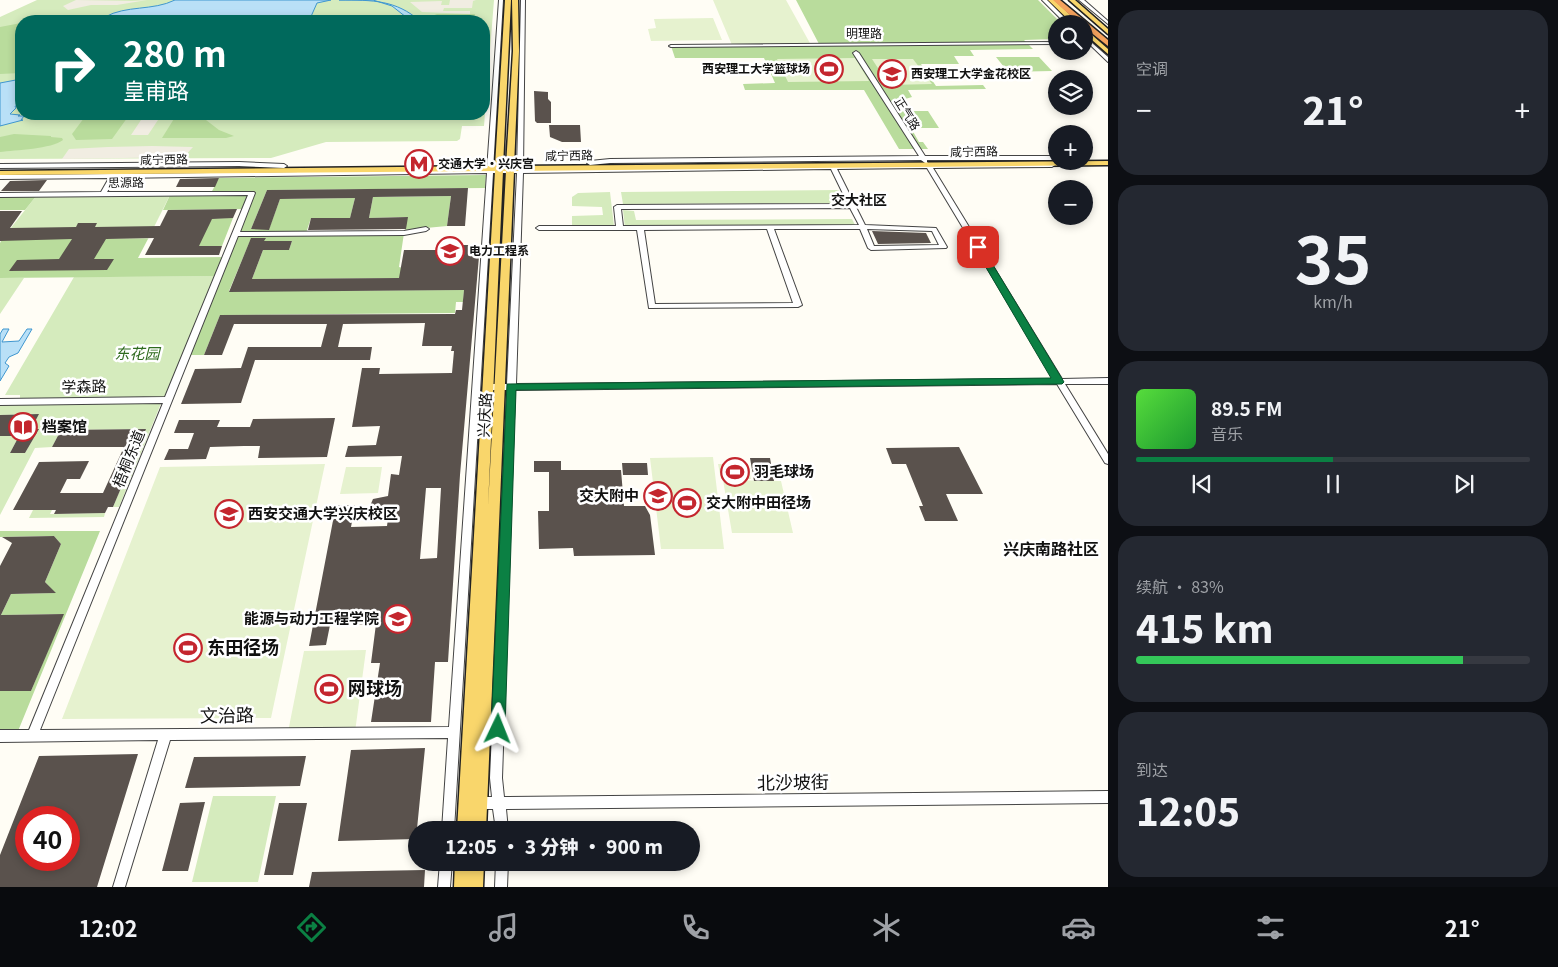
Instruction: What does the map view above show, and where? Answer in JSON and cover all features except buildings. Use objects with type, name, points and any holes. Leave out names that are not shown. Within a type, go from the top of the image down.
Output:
[{"type":"highway","points":[[1051,0],[1066,8]]},
{"type":"highway","points":[[1056,0],[1108,44]]},
{"type":"highway","points":[[1070,0],[1075,8],[1108,38]]},
{"type":"main road","name":"兴庆路","points":[[478,821],[499,387],[508,0]]},
{"type":"main road","name":"兴庆路","points":[[505,168],[516,51],[515,0]]},
{"type":"main road","points":[[1051,0],[1067,15]]},
{"type":"main road","points":[[1070,0],[1108,32]]},
{"type":"main road","points":[[1093,38],[1108,52]]},
{"type":"main road","points":[[1093,157],[1108,156]]},
{"type":"main road","name":"咸宁西路","points":[[0,170],[116,172],[505,168],[926,162],[1048,158]]},
{"type":"main road","name":"咸宁西路","points":[[116,172],[284,166],[505,168],[590,163],[926,162],[1108,164]]},
{"type":"main road","points":[[236,171],[265,174]]},
{"type":"main road","name":"兴庆路","points":[[466,821],[499,387]]},
{"type":"main road","points":[[462,887],[463,871]]},
{"type":"main road","points":[[475,887],[476,871]]},
{"type":"street","points":[[501,0],[505,168],[499,387],[496,778],[501,821]]},
{"type":"street","points":[[449,821],[487,207],[505,168],[523,0]]},
{"type":"street","points":[[1044,0],[1060,15]]},
{"type":"street","points":[[1081,0],[1105,18],[1108,24]]},
{"type":"street","name":"明理路","points":[[671,46],[1048,43]]},
{"type":"street","points":[[1093,43],[1098,43]]},
{"type":"street","points":[[843,44],[848,51],[856,53],[863,51],[859,44]]},
{"type":"street","points":[[1093,46],[1108,60]]},
{"type":"street","name":"正气路","points":[[856,53],[926,162]]},
{"type":"street","points":[[0,177],[116,172],[265,174],[505,168],[833,168],[926,162],[1058,382],[1108,461]]},
{"type":"street","points":[[0,170],[239,164],[284,166]]},
{"type":"street","points":[[538,228],[863,227],[934,229],[944,247],[871,248],[863,227],[833,168]]},
{"type":"street","points":[[103,194],[116,172]]},
{"type":"street","name":"思源路","points":[[0,195],[252,193]]},
{"type":"street","name":"梧桐东道","points":[[32,736],[252,193]]},
{"type":"street","points":[[620,228],[617,207],[852,206]]},
{"type":"street","points":[[640,228],[652,306],[798,305],[770,227]]},
{"type":"street","points":[[235,234],[404,233],[426,229]]},
{"type":"street","points":[[499,387],[1108,381]]},
{"type":"street","name":"学森路","points":[[0,402],[168,400]]},
{"type":"street","name":"文治路","points":[[0,736],[454,732]]},
{"type":"street","points":[[120,887],[166,734]]},
{"type":"street","name":"北沙坡街","points":[[479,803],[1108,797]]},
{"type":"street","points":[[444,887],[445,871]]},
{"type":"street","points":[[501,887],[502,871]]},
{"type":"green space","points":[[37,0],[494,0],[490,50],[490,15],[15,15],[15,120],[484,120],[484,126],[462,126],[460,139],[457,141],[326,142],[271,158],[0,159],[0,17]]},
{"type":"green space","points":[[713,0],[786,0],[811,45],[732,45]]},
{"type":"green space","points":[[796,0],[1038,0],[1053,15],[1048,15],[1048,39],[1024,40],[1033,49],[970,50],[974,56],[954,56],[959,64],[921,64],[936,86],[983,85],[986,89],[908,90],[912,97],[895,102],[913,111],[928,111],[939,128],[911,128],[919,142],[923,142],[928,149],[899,149],[864,90],[745,90],[743,84],[775,83],[764,58],[675,58],[671,46],[819,44]]},
{"type":"green space","points":[[437,14],[475,14],[475,15],[434,15]]},
{"type":"green space","points":[[713,18],[722,40],[651,41],[648,29],[656,28],[654,19]]},
{"type":"green space","points":[[15,24],[15,73],[0,74],[0,27]]},
{"type":"green space","points":[[996,57],[1039,57],[1051,70],[1048,71],[1008,72]]},
{"type":"green space","points":[[855,58],[869,81],[788,82],[777,59]]},
{"type":"green space","points":[[872,59],[913,59],[932,84],[889,85]]},
{"type":"green space","points":[[82,120],[126,120],[112,139],[76,140],[72,134]]},
{"type":"green space","points":[[173,120],[206,120],[219,130],[234,136],[226,138],[162,138]]},
{"type":"green space","points":[[14,134],[51,136],[62,138],[63,140],[42,147],[0,152],[0,137]]},
{"type":"green space","points":[[486,175],[485,188],[267,190],[251,229],[269,229],[280,199],[355,198],[350,218],[311,218],[306,233],[404,233],[399,267],[439,278],[252,279],[263,250],[289,250],[292,241],[250,241],[229,291],[464,290],[463,302],[456,302],[455,313],[220,315],[204,355],[186,355],[218,276],[0,278],[0,243],[2,239],[148,239],[138,258],[225,257],[245,209],[163,210],[171,193],[211,193],[219,178]]},
{"type":"green space","points":[[839,190],[844,203],[623,204],[621,192]]},
{"type":"green space","points":[[610,192],[614,226],[572,225],[572,216],[603,215],[602,207],[572,206],[572,197],[578,193]]},
{"type":"green space","points":[[171,193],[148,239],[2,239],[37,195]]},
{"type":"green space","points":[[0,195],[37,195],[25,210],[0,210]]},
{"type":"green space","points":[[451,196],[447,226],[405,230],[407,217],[369,218],[373,197]]},
{"type":"green space","points":[[623,210],[634,211],[636,220],[852,219],[856,227],[625,228]]},
{"type":"green space","points":[[233,218],[222,246],[167,246],[180,219]]},
{"type":"green space","name":"东花园","points":[[218,276],[168,400],[162,401],[119,507],[113,507],[145,429],[61,430],[52,447],[35,448],[0,515],[0,436],[19,436],[10,453],[25,453],[38,430],[31,429],[38,414],[0,415],[0,402],[20,401],[20,395],[5,395],[74,277]]},
{"type":"green space","points":[[0,278],[24,278],[0,314]]},
{"type":"green space","name":"交大附中田径场","points":[[713,457],[724,549],[661,549],[650,458]]},
{"type":"green space","name":"东田径场","points":[[325,464],[271,718],[62,719],[160,467]]},
{"type":"green space","name":"羽毛球场","points":[[718,464],[748,464],[751,479],[721,479]]},
{"type":"green space","points":[[346,467],[382,467],[378,493],[340,494]]},
{"type":"green space","points":[[723,480],[781,481],[793,533],[732,533]]},
{"type":"green space","points":[[33,510],[52,510],[50,514],[105,513],[104,517],[29,518]]},
{"type":"green space","points":[[0,531],[100,531],[16,736],[0,736],[0,691],[31,691],[63,614],[1,615],[11,594],[55,593],[45,582],[61,544],[54,536],[0,537]]},
{"type":"green space","name":"网球场","points":[[366,650],[355,732],[288,732],[304,651]]},
{"type":"green space","points":[[213,796],[276,796],[258,882],[192,882]]},
{"type":"shaded area","points":[[76,0],[147,0],[117,5],[91,5],[68,10],[63,6]]},
{"type":"shaded area","points":[[450,0],[476,0],[473,1],[472,8],[444,8],[443,11],[470,11],[470,14],[422,12],[410,2],[442,1],[441,5],[449,5]]},
{"type":"shaded area","points":[[141,120],[158,120],[148,135],[131,135]]},
{"type":"shaded area","points":[[193,147],[184,157],[62,159],[69,149]]},
{"type":"water","points":[[175,0],[331,0],[317,3],[312,15],[109,15]]},
{"type":"water","points":[[380,2],[393,5],[412,15],[403,15],[392,6]]},
{"type":"water","points":[[15,80],[15,109],[10,114],[15,114],[15,120],[23,120],[0,126],[0,83]]},
{"type":"water","points":[[3,329],[9,329],[2,342],[19,341],[27,329],[32,329],[18,353],[9,357],[5,363],[9,366],[0,381],[0,334]]},
{"type":"place","name":"西安理工大学篮球场","points":[[829,69]]},
{"type":"place","name":"西安理工大学金花校区","points":[[892,74]]},
{"type":"place","name":"交通大学·兴庆宫","points":[[419,164]]},
{"type":"place","name":"电力工程系","points":[[450,251]]},
{"type":"place","name":"档案馆","points":[[23,427]]},
{"type":"place","name":"羽毛球场","points":[[735,472]]},
{"type":"place","name":"交大附中","points":[[658,496]]},
{"type":"place","name":"交大附中田径场","points":[[687,503]]},
{"type":"place","name":"西安交通大学兴庆校区","points":[[229,514]]},
{"type":"place","name":"能源与动力工程学院","points":[[398,619]]},
{"type":"place","name":"东田径场","points":[[188,648]]},
{"type":"place","name":"网球场","points":[[329,689]]},
{"type":"district","name":"交大社区","points":[[859,200]]},
{"type":"district","name":"兴庆南路社区","points":[[1051,549]]},
{"type":"route","points":[[498,729],[511,387],[1058,382],[978,247]]}]
